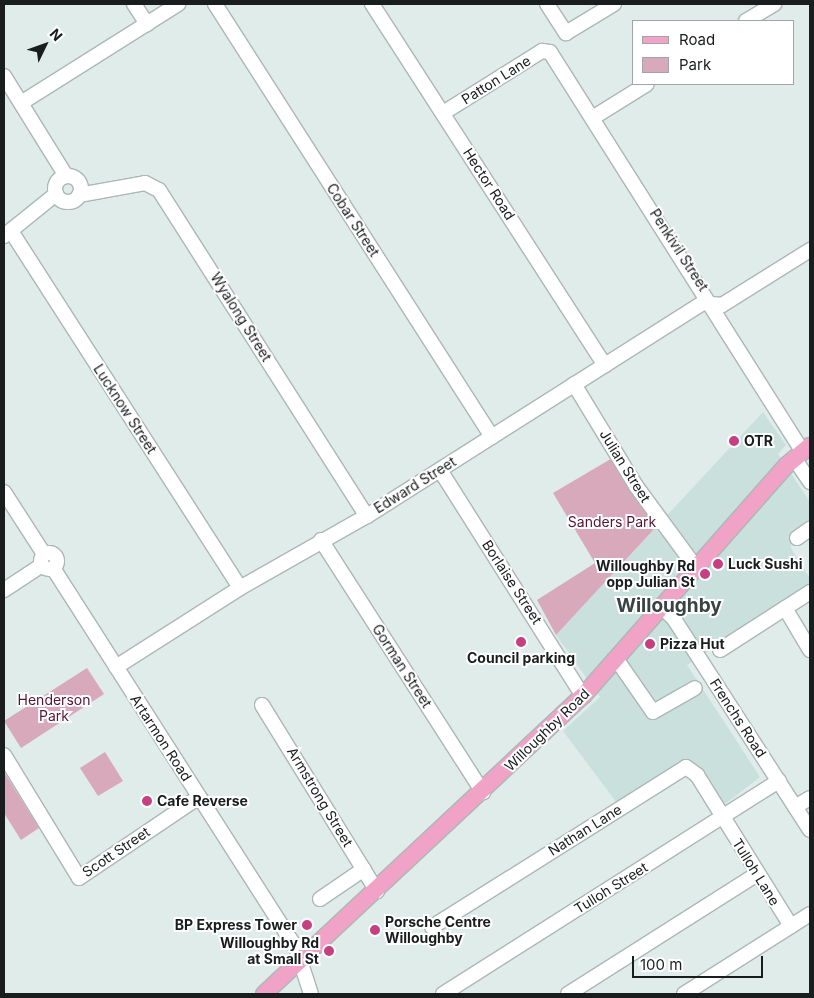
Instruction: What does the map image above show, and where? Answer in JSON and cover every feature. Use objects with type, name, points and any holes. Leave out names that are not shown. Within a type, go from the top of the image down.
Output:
[{"type":"main road","name":"Willoughby Road","points":[[264,994],[483,792],[583,696],[802,452]]},
{"type":"street","points":[[134,4],[147,24]]},
{"type":"street","points":[[21,103],[178,4]]},
{"type":"street","name":"Cobar Street","points":[[215,4],[492,437]]},
{"type":"street","name":"Hector Road","points":[[372,4],[604,365]]},
{"type":"street","points":[[547,4],[566,33],[614,4]]},
{"type":"street","points":[[748,20],[774,4]]},
{"type":"street","name":"Patton Lane","points":[[443,113],[542,51],[550,52]]},
{"type":"street","name":"Penkivil Street","points":[[550,52],[594,117],[713,304],[802,452],[810,482]]},
{"type":"street","points":[[4,76],[66,176],[77,180],[79,195],[65,201],[56,194]]},
{"type":"street","points":[[594,117],[645,85]]},
{"type":"street","points":[[7,234],[56,194],[57,182],[66,176]]},
{"type":"street","name":"Wyalong Street","points":[[79,195],[145,183],[159,190],[367,516]]},
{"type":"street","name":"Lucknow Street","points":[[7,234],[240,588]]},
{"type":"street","name":"Edward Street","points":[[116,667],[240,588],[321,540],[367,516],[703,303],[722,305],[810,250]]},
{"type":"street","name":"Julian Street","points":[[574,384],[636,486],[697,569]]},
{"type":"street","name":"Borlaise Street","points":[[440,470],[583,696]]},
{"type":"street","name":"Artarmon Road","points":[[4,492],[46,562],[116,667],[301,960],[311,994]]},
{"type":"street","points":[[797,538],[810,529]]},
{"type":"street","name":"Gorman Street","points":[[321,540],[483,792]]},
{"type":"street","points":[[4,590],[46,562]]},
{"type":"street","points":[[720,650],[810,592]]},
{"type":"street","name":"Frenchs Road","points":[[663,608],[674,619],[810,830]]},
{"type":"street","points":[[785,608],[810,650]]},
{"type":"street","points":[[617,660],[653,712],[695,688]]},
{"type":"street","name":"Armstrong Street","points":[[262,705],[377,891]]},
{"type":"street","name":"Scott Street","points":[[4,755],[79,878],[198,797]]},
{"type":"street","name":"Nathan Lane","points":[[432,927],[686,767],[697,775],[722,818]]},
{"type":"street","name":"Tulloh Street","points":[[443,994],[779,781]]},
{"type":"street","points":[[796,808],[810,798]]},
{"type":"street","name":"Tulloh Lane","points":[[722,818],[791,926]]},
{"type":"street","points":[[320,899],[364,869]]},
{"type":"street","points":[[568,994],[757,874]]},
{"type":"street","points":[[684,994],[810,914]]},
{"type":"shaded area","points":[[763,412],[786,445],[778,454],[810,502],[810,521],[791,537],[791,548],[810,579],[810,588],[687,665],[760,777],[720,808],[692,762],[617,803],[563,731],[600,697],[556,635]]},
{"type":"green space","name":"Sanders Park","points":[[614,457],[656,527],[556,635],[537,600],[595,563],[553,493]]},
{"type":"green space","name":"Henderson Park","points":[[87,668],[104,694],[21,748],[4,721]]},
{"type":"green space","points":[[105,752],[123,781],[98,796],[80,768]]},
{"type":"green space","points":[[4,772],[39,828],[21,840],[4,813]]},
{"type":"place","name":"OTR","points":[[734,441]]},
{"type":"place","name":"Luck Sushi","points":[[718,564]]},
{"type":"place","name":"Willoughby Rd opp Julian St","points":[[705,574]]},
{"type":"place","name":"Council parking","points":[[521,642]]},
{"type":"place","name":"Pizza Hut","points":[[650,644]]},
{"type":"place","name":"Cafe Reverse","points":[[147,801]]},
{"type":"place","name":"BP Express Tower","points":[[307,925]]},
{"type":"place","name":"Porsche Centre Willoughby","points":[[375,930]]},
{"type":"place","name":"Willoughby Rd at Small St","points":[[329,951]]},
{"type":"district","name":"Willoughby","points":[[669,606]]}]
